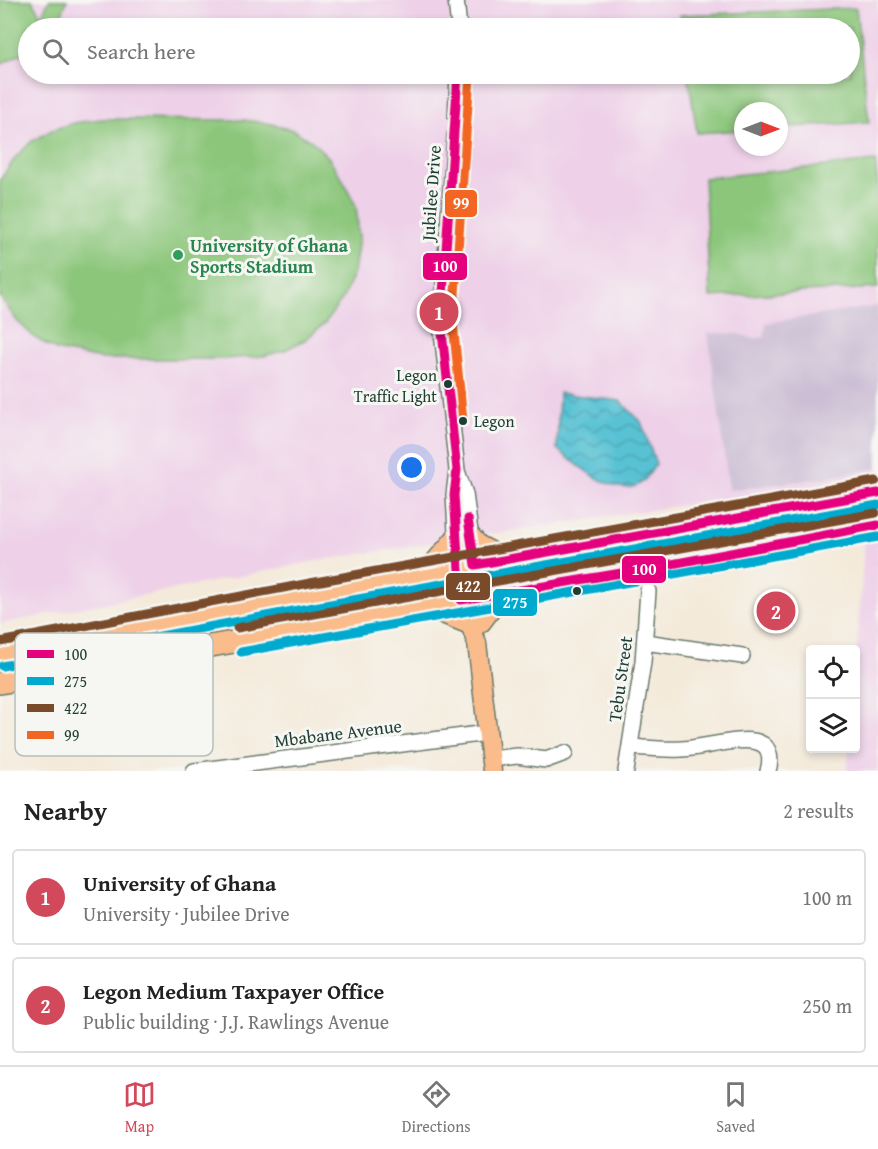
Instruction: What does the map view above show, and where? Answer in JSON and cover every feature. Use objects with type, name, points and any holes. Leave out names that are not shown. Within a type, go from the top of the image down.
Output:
[{"type":"highway","points":[[113,633],[878,493]]},
{"type":"highway","points":[[213,645],[645,569],[878,525]]},
{"type":"highway","points":[[425,575],[463,538],[505,560]]},
{"type":"highway","points":[[428,606],[474,622],[502,593]]},
{"type":"highway","points":[[0,654],[15,651]]},
{"type":"highway","points":[[0,683],[15,680]]},
{"type":"main road","points":[[466,567],[491,765]]},
{"type":"street","points":[[456,0],[458,18]]},
{"type":"street","points":[[456,117],[458,84]]},
{"type":"street","name":"Jubilee Drive","points":[[455,135],[441,323],[457,470],[454,485],[466,567]]},
{"type":"street","name":"Tebu Street","points":[[626,771],[645,642],[648,591]]},
{"type":"street","points":[[645,642],[742,656]]},
{"type":"street","name":"Mbabane Avenue","points":[[194,771],[487,733]]},
{"type":"street","points":[[630,747],[682,749],[733,742],[759,742],[769,753],[771,763],[768,771]]},
{"type":"street","points":[[491,765],[517,756],[546,760],[565,753]]},
{"type":"shaded area","points":[[0,0],[878,0],[878,771],[847,771],[849,753],[860,753],[860,645],[857,645],[869,477],[321,560],[0,624]]},
{"type":"shaded area","points":[[878,306],[878,468],[824,478],[729,490],[708,333],[739,334],[754,339],[764,337],[766,323]]},
{"type":"green space","points":[[0,0],[32,0],[41,16],[49,0],[67,0],[59,18],[18,18],[18,55],[0,65]]},
{"type":"green space","points":[[856,8],[857,18],[680,18],[680,15]]},
{"type":"green space","points":[[860,43],[869,122],[788,127],[788,102],[734,102],[734,131],[697,133],[690,84],[860,84]]},
{"type":"green space","name":"University of Ghana Sports Stadium","points":[[101,119],[244,120],[293,130],[313,142],[329,158],[356,206],[359,238],[354,272],[343,298],[325,323],[306,339],[285,350],[264,356],[222,359],[100,359],[56,350],[35,338],[17,321],[0,297],[0,180],[16,157],[32,141],[52,130],[74,123]]},
{"type":"green space","points":[[875,161],[878,186],[878,288],[710,297],[704,178]]},
{"type":"water","points":[[559,393],[620,401],[641,422],[656,464],[641,483],[632,487],[609,484],[585,471],[557,449]]},
{"type":"transit line","name":"100","points":[[457,84],[441,323],[457,470],[454,495],[461,600],[645,569],[878,525]]},
{"type":"transit line","name":"99","points":[[463,421],[453,323],[469,84]]},
{"type":"transit line","name":"422","points":[[47,633],[876,481]]},
{"type":"transit line","name":"100","points":[[468,519],[475,565],[878,493]]},
{"type":"transit line","name":"275","points":[[177,633],[878,505]]},
{"type":"transit line","name":"422","points":[[237,628],[876,513]]},
{"type":"transit line","name":"275","points":[[241,652],[878,537]]},
{"type":"transit line","name":"422","points":[[0,642],[15,639]]},
{"type":"transit line","name":"275","points":[[2,666],[15,664]]},
{"type":"place","name":"University of Ghana Sports Stadium","points":[[178,255]]},
{"type":"place","name":"University of Ghana","points":[[439,312]]},
{"type":"place","name":"Legon Traffic Light","points":[[448,384]]},
{"type":"place","name":"Legon","points":[[463,421]]},
{"type":"place","name":"Legon Medium Taxpayer Office","points":[[776,611]]}]
